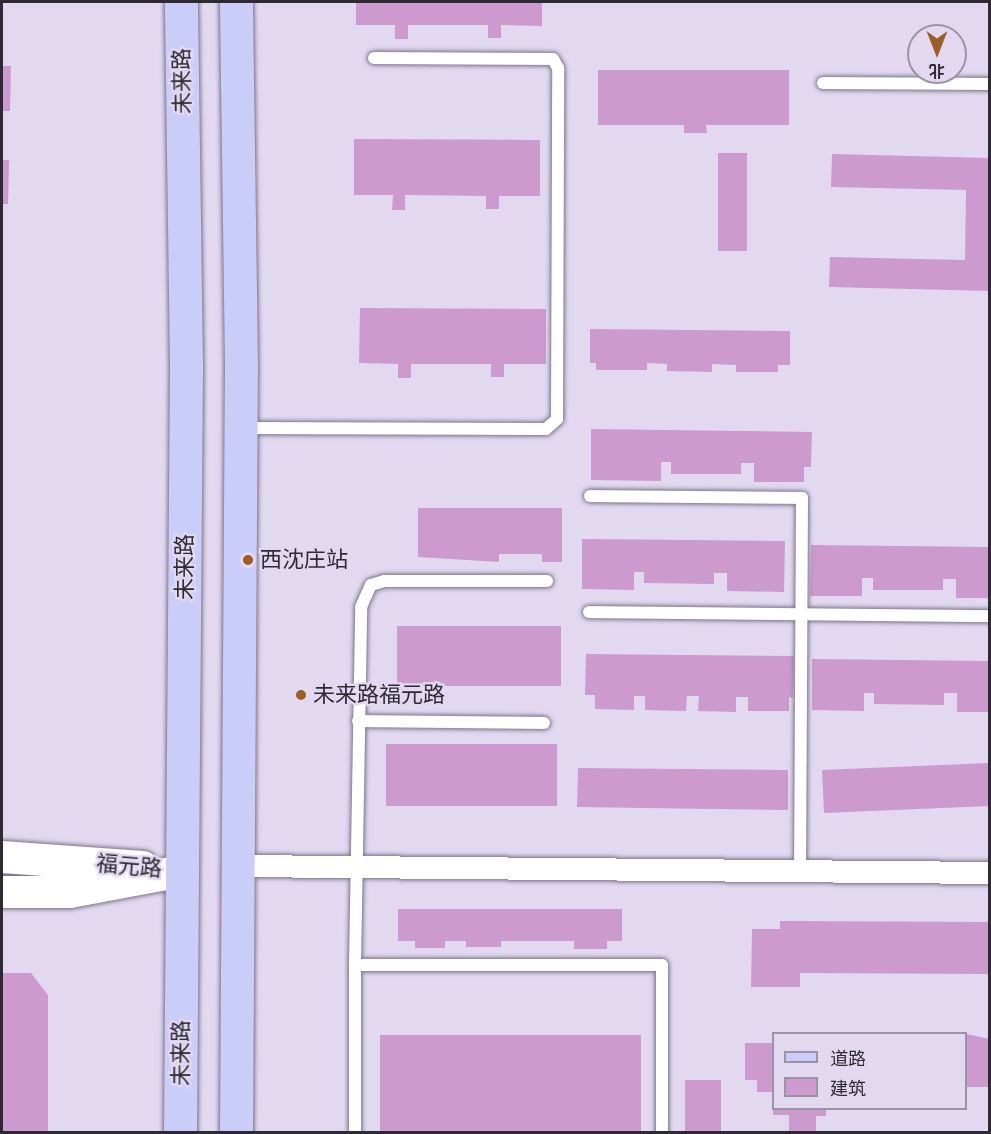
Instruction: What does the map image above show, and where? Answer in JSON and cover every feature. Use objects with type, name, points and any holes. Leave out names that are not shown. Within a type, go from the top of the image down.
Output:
[{"type":"main road","name":"未来路","points":[[180,1132],[186,366],[181,2]]},
{"type":"main road","points":[[236,2],[241,428],[236,1132]]},
{"type":"main road","name":"福元路","points":[[2,857],[182,871]]},
{"type":"main road","name":"福元路","points":[[2,892],[70,892],[182,871]]},
{"type":"street","points":[[237,866],[990,873]]},
{"type":"lane","points":[[241,428],[546,429],[556,419],[558,68],[553,59],[374,58]]},
{"type":"lane","points":[[823,83],[990,84]]},
{"type":"lane","points":[[590,496],[802,498],[800,871]]},
{"type":"lane","points":[[355,1132],[355,867],[361,607],[371,585],[384,581],[546,581]]},
{"type":"lane","points":[[589,612],[990,616]]},
{"type":"lane","points":[[358,721],[544,723]]},
{"type":"lane","points":[[355,965],[662,965],[662,1132]]},
{"type":"building","points":[[356,2],[542,2],[542,26],[501,25],[501,38],[488,38],[488,25],[408,25],[408,39],[395,39],[395,25],[356,25]]},
{"type":"building","points":[[2,66],[11,66],[10,111],[2,111]]},
{"type":"building","points":[[598,70],[789,70],[789,125],[706,125],[707,133],[684,133],[684,125],[598,125]]},
{"type":"building","points":[[354,139],[540,140],[540,196],[499,196],[499,209],[486,209],[486,196],[405,195],[405,210],[392,210],[393,195],[354,195]]},
{"type":"building","points":[[718,153],[747,153],[747,251],[718,251]]},
{"type":"building","points":[[832,154],[990,158],[990,291],[829,287],[830,257],[965,260],[966,190],[831,187]]},
{"type":"building","points":[[2,160],[9,160],[8,204],[2,204]]},
{"type":"building","points":[[360,308],[546,309],[546,364],[504,364],[504,377],[491,377],[491,364],[411,364],[411,378],[398,378],[398,364],[359,363]]},
{"type":"building","points":[[590,329],[790,331],[790,365],[778,365],[778,372],[736,372],[736,365],[712,364],[712,372],[667,371],[667,364],[647,363],[647,370],[596,370],[596,363],[590,363]]},
{"type":"building","points":[[591,429],[812,432],[811,467],[804,467],[804,482],[754,482],[754,463],[741,463],[741,474],[671,474],[671,462],[661,462],[661,481],[591,480]]},
{"type":"building","points":[[418,508],[562,508],[562,562],[542,562],[542,554],[499,554],[499,562],[418,557]]},
{"type":"building","points":[[582,539],[785,541],[784,592],[727,591],[727,573],[714,573],[714,584],[644,583],[644,572],[634,572],[634,590],[582,589]]},
{"type":"building","points":[[811,545],[990,547],[990,598],[956,598],[956,579],[943,579],[943,590],[873,590],[873,578],[862,578],[862,596],[810,596]]},
{"type":"building","points":[[397,626],[561,626],[561,686],[397,686]]},
{"type":"building","points":[[586,654],[794,656],[793,698],[789,697],[789,711],[748,711],[748,697],[736,697],[736,712],[698,711],[699,696],[687,696],[686,711],[645,710],[645,696],[634,696],[634,710],[595,709],[595,695],[585,695]]},
{"type":"building","points":[[812,659],[990,661],[990,712],[957,712],[957,693],[944,693],[944,705],[874,704],[874,693],[864,693],[864,711],[812,710]]},
{"type":"building","points":[[386,744],[557,744],[557,806],[386,806]]},
{"type":"building","points":[[990,763],[990,806],[824,813],[822,770]]},
{"type":"building","points":[[578,768],[788,770],[788,810],[577,807]]},
{"type":"building","points":[[398,909],[622,909],[622,941],[607,941],[607,949],[574,949],[574,941],[501,941],[501,947],[466,947],[466,941],[445,941],[445,948],[415,948],[415,941],[398,941]]},
{"type":"building","points":[[780,921],[990,922],[990,974],[800,973],[800,987],[751,987],[752,929],[780,929]]},
{"type":"building","points":[[2,973],[31,973],[48,995],[48,1132],[2,1132]]},
{"type":"building","points":[[967,1034],[990,1039],[990,1087],[967,1087]]},
{"type":"building","points":[[380,1035],[641,1035],[641,1132],[380,1132]]},
{"type":"building","points":[[745,1043],[772,1043],[772,1092],[757,1092],[757,1080],[745,1080]]},
{"type":"building","points":[[685,1080],[721,1080],[721,1132],[685,1132]]},
{"type":"building","points":[[773,1110],[826,1110],[826,1116],[816,1116],[816,1132],[789,1132],[789,1115],[773,1115]]},
{"type":"place","name":"西沈庄站","points":[[248,560]]},
{"type":"place","name":"未来路福元路","points":[[301,695]]}]
